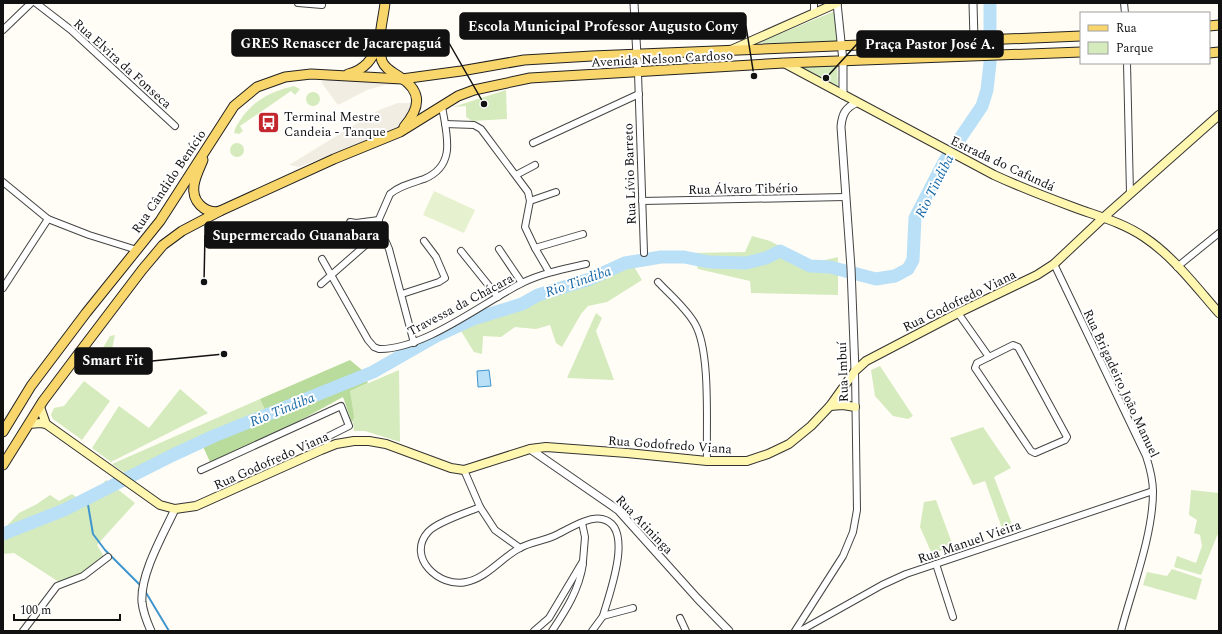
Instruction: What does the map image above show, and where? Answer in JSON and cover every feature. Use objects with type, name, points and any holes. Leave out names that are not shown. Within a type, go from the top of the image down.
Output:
[{"type":"main road","points":[[3,465],[40,407],[101,322],[163,245],[182,231],[220,211],[334,159],[400,132],[414,115],[417,102],[415,92],[402,79],[384,65],[380,43],[385,3]]},
{"type":"main road","points":[[730,50],[837,3]]},
{"type":"main road","name":"Avenida Nelson Cardoso","points":[[402,79],[461,72],[524,60],[989,38],[1080,36]]},
{"type":"main road","points":[[340,75],[350,74],[365,67],[371,60],[380,43]]},
{"type":"main road","name":"Avenida Nelson Cardoso","points":[[400,132],[458,96],[508,81],[530,78],[638,73],[784,63],[990,54],[1080,52]]},
{"type":"main road","name":"Estrada do Cafundá","points":[[784,63],[956,156],[1022,188],[1104,217],[1143,236],[1155,245],[1178,267],[1219,313]]},
{"type":"main road","name":"Rua Cândido Benício","points":[[3,432],[36,380],[160,221],[234,106],[257,87],[285,77],[311,74],[402,79]]},
{"type":"main road","name":"Rua Godofredo Viana","points":[[46,424],[160,505],[175,509],[185,509],[206,502],[330,446],[354,441],[386,444],[451,468],[464,470],[530,449],[546,448],[627,453],[707,461],[747,461],[768,454],[790,444],[811,426],[830,406],[855,371],[866,361],[958,313],[1037,275],[1054,264],[1104,217],[1219,115]]},
{"type":"main road","points":[[211,140],[194,183],[193,190],[196,201],[203,208],[213,212],[220,211]]},
{"type":"main road","points":[[830,406],[843,405],[855,407]]},
{"type":"main road","points":[[29,424],[46,424],[40,407]]},
{"type":"street","points":[[3,30],[30,3]]},
{"type":"street","points":[[39,5],[48,3]]},
{"type":"street","points":[[298,3],[322,5]]},
{"type":"street","name":"Rua Lívio Barreto","points":[[634,3],[639,94],[644,253]]},
{"type":"street","points":[[814,3],[814,14]]},
{"type":"street","points":[[837,3],[843,61],[843,95]]},
{"type":"street","points":[[973,3],[974,39]]},
{"type":"street","name":"Rua Elvira da Fonseca","points":[[39,5],[72,30],[176,126]]},
{"type":"street","points":[[1127,64],[1130,194]]},
{"type":"street","name":"Rua Lívio Barreto","points":[[533,143],[639,94]]},
{"type":"street","name":"Rua Imbuí","points":[[795,631],[842,556],[853,532],[857,510],[855,371],[851,268],[845,197],[842,119],[846,110],[856,103]]},
{"type":"street","points":[[321,284],[332,276],[369,242],[390,194],[395,190],[426,178],[434,172],[444,160],[448,150],[442,106]]},
{"type":"street","points":[[445,124],[474,125],[481,129],[528,192],[530,201],[525,227],[534,248],[549,272]]},
{"type":"street","points":[[516,175],[534,165]]},
{"type":"street","points":[[3,182],[48,219],[82,233],[137,250]]},
{"type":"street","points":[[530,201],[556,192]]},
{"type":"street","name":"Rua Álvaro Tibério","points":[[642,201],[845,197]]},
{"type":"street","points":[[3,288],[48,219]]},
{"type":"street","points":[[350,222],[356,223],[379,220]]},
{"type":"street","points":[[375,230],[386,242],[389,249],[414,343]]},
{"type":"street","points":[[1178,267],[1219,233]]},
{"type":"street","points":[[534,248],[583,234]]},
{"type":"street","points":[[402,294],[439,282],[445,278],[436,257],[424,241]]},
{"type":"street","points":[[499,248],[522,283]]},
{"type":"street","points":[[461,250],[498,297]]},
{"type":"street","name":"Travessa da Chácara","points":[[322,259],[370,344],[379,349],[414,343],[522,283],[549,272],[586,264]]},
{"type":"street","name":"Rua Brigadeiro João Manuel","points":[[1054,264],[1146,456],[1152,475],[1153,491],[1149,526],[1121,631]]},
{"type":"street","points":[[658,282],[694,323],[702,339],[705,357],[707,461]]},
{"type":"street","points":[[958,313],[989,356]]},
{"type":"street","points":[[1013,345],[1018,347],[1067,439],[1035,453],[1031,451],[976,371],[977,363],[989,356],[1013,345]]},
{"type":"street","points":[[202,470],[340,406],[349,426],[325,438],[326,442],[330,446]]},
{"type":"street","name":"Rua Atininga","points":[[530,449],[618,510],[697,598],[729,631]]},
{"type":"street","points":[[464,470],[480,507],[495,530],[520,548]]},
{"type":"street","name":"Rua Manuel Vieira","points":[[800,631],[882,585],[906,574],[1153,491]]},
{"type":"street","points":[[480,507],[441,524],[428,532],[422,542],[421,555],[427,567],[438,578],[452,583],[467,582],[484,574],[520,548],[545,540],[582,523],[594,519],[603,519],[611,524],[617,532],[619,544],[617,568],[603,616],[592,631]]},
{"type":"street","points":[[151,631],[144,612],[142,593],[145,579],[175,509]]},
{"type":"street","points":[[552,631],[564,613],[580,580],[585,537],[582,523]]},
{"type":"street","points":[[22,631],[57,586],[83,576],[108,557]]},
{"type":"street","points":[[534,631],[549,618],[583,561]]},
{"type":"street","points":[[936,564],[953,617]]},
{"type":"street","points":[[603,616],[633,608]]},
{"type":"street","points":[[680,618],[686,631]]},
{"type":"green space","points":[[835,11],[838,42],[758,43]]},
{"type":"green space","points":[[837,64],[838,90],[793,66]]},
{"type":"green space","points":[[294,86],[300,89],[295,95],[291,91],[240,126],[243,131],[239,134],[234,133],[243,116],[254,104],[272,93]]},
{"type":"green space","points":[[506,90],[507,119],[472,121],[466,117],[466,106],[453,107]]},
{"type":"green space","points":[[313,92],[318,94],[320,99],[318,104],[313,106],[308,104],[306,99],[308,94]]},
{"type":"green space","points":[[237,143],[242,145],[244,150],[242,155],[237,157],[232,155],[230,150],[232,145]]},
{"type":"green space","points":[[434,191],[475,210],[464,233],[423,215]]},
{"type":"green space","points":[[752,236],[770,241],[799,256],[816,262],[838,257],[838,295],[751,293],[750,281],[698,269],[692,253],[745,252]]},
{"type":"green space","points":[[633,265],[642,280],[607,302],[588,306],[581,314],[562,347],[556,343],[550,325],[536,329],[515,327],[501,337],[483,336],[482,354],[474,352],[461,331],[563,288],[592,281],[623,267]]},
{"type":"green space","points":[[596,313],[602,318],[596,331],[614,380],[567,378]]},
{"type":"green space","points":[[115,335],[108,367],[102,372],[96,368],[95,361],[110,336]]},
{"type":"green space","points":[[350,360],[362,370],[368,383],[350,391],[354,417],[352,423],[343,397],[275,434],[210,462],[200,440],[265,410],[260,399]]},
{"type":"green space","points":[[880,366],[913,416],[908,419],[893,416],[875,396],[871,370]]},
{"type":"green space","points":[[399,370],[400,442],[365,431],[354,431],[350,391]]},
{"type":"green space","points":[[84,381],[110,401],[82,440],[53,419],[51,415],[54,408],[64,406]]},
{"type":"green space","points":[[180,389],[208,413],[111,462],[92,448],[119,406],[149,428]]},
{"type":"green space","points":[[260,399],[265,410],[126,474],[112,464]]},
{"type":"green space","points":[[983,427],[1011,468],[994,477],[1013,527],[1003,531],[985,481],[973,485],[950,438]]},
{"type":"green space","points":[[106,480],[135,503],[97,545],[105,558],[82,574],[59,582],[14,553],[3,554],[3,530],[19,513],[37,504],[50,495],[59,501],[72,494],[85,504]]},
{"type":"green space","points":[[1191,490],[1219,493],[1219,531],[1201,575],[1174,567],[1177,556],[1196,563],[1202,546],[1200,535],[1194,533],[1197,520],[1189,515]]},
{"type":"green space","points":[[936,500],[953,546],[932,554],[920,527],[924,502]]},
{"type":"green space","points":[[1172,569],[1202,579],[1196,600],[1143,585],[1147,572],[1167,576]]},
{"type":"shaded area","points":[[326,80],[392,81],[399,85],[385,85],[367,90],[338,105],[321,82]]},
{"type":"shaded area","points":[[398,103],[412,104],[412,110],[400,128],[299,167],[289,165],[379,110]]},
{"type":"water","points":[[489,370],[491,386],[478,387],[477,371]]},
{"type":"waterway","name":"Rio Tindiba","points":[[3,534],[64,510],[214,436],[373,372],[436,336],[473,319],[522,304],[538,295],[590,279],[625,263],[661,257],[684,257],[709,262],[746,263],[766,258],[780,251],[810,266],[830,267],[876,279],[895,276],[908,269],[913,260],[915,218],[944,162],[982,106],[987,90],[990,63],[990,3]]},
{"type":"waterway","points":[[87,499],[93,534],[105,550],[141,586]]},
{"type":"waterway","points":[[145,591],[169,631]]},
{"type":"place","name":"Escola Municipal Professor Augusto Cony","points":[[754,76]]},
{"type":"place","name":"Praça Pastor José A.","points":[[826,78]]},
{"type":"place","name":"GRES Renascer de Jacarepaguá","points":[[484,104]]},
{"type":"place","name":"Terminal Mestre Candeia - Tanque","points":[[269,123]]},
{"type":"place","name":"Supermercado Guanabara","points":[[204,282]]},
{"type":"place","name":"Smart Fit","points":[[224,354]]}]
